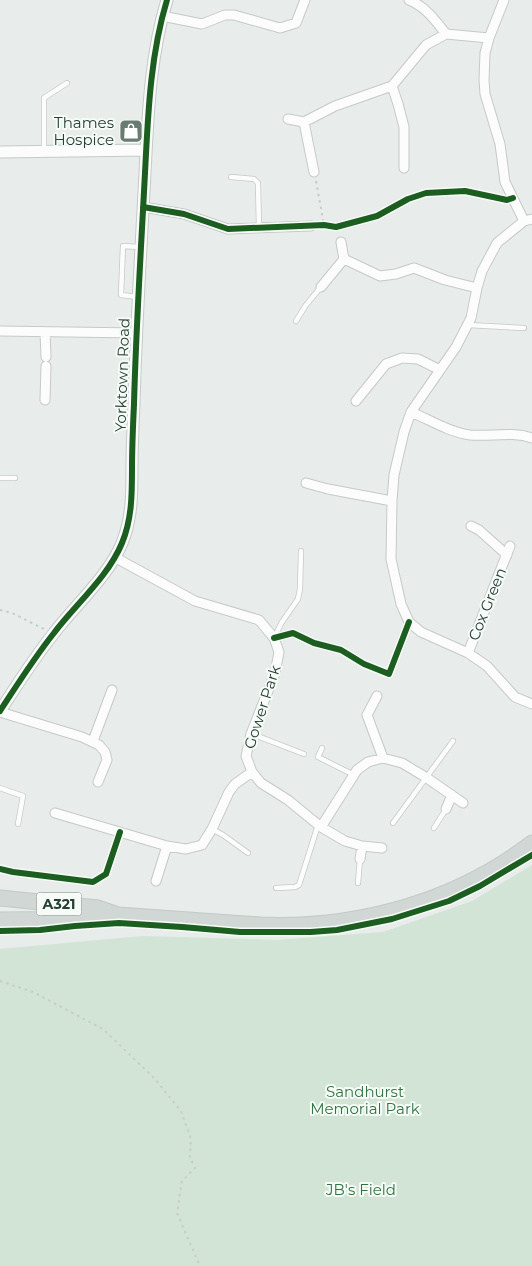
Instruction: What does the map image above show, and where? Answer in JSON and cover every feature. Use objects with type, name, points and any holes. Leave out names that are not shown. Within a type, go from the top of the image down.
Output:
[{"type":"main road","name":"A321","points":[[0,898],[98,908],[118,915],[281,925],[314,924],[356,918],[402,908],[445,893],[494,869],[532,843]]},
{"type":"main road","name":"A321","points":[[0,920],[102,919],[118,915]]},
{"type":"street","name":"Yorktown Road","points":[[0,712],[25,672],[53,633],[116,558],[131,511],[132,432],[146,150],[156,48],[167,0]]},
{"type":"street","points":[[162,16],[202,24],[225,15],[234,14],[280,28],[296,23],[305,0]]},
{"type":"street","points":[[409,0],[429,13],[446,34]]},
{"type":"street","points":[[504,0],[485,53],[484,80],[500,144],[505,182],[528,220],[497,243],[482,271],[468,324],[456,347],[411,412],[394,474],[391,559],[401,604],[409,622],[421,632],[468,653],[487,666],[516,697],[532,704]]},
{"type":"street","points":[[288,119],[304,122],[335,106],[392,86],[426,45],[446,34],[489,38]]},
{"type":"street","points":[[392,86],[404,128],[404,168]]},
{"type":"street","points":[[304,122],[314,172]]},
{"type":"street","points":[[0,152],[146,150]]},
{"type":"street","points":[[143,207],[184,214],[228,229],[311,226]]},
{"type":"street","points":[[321,287],[344,259],[341,242]]},
{"type":"street","points":[[344,259],[380,276],[396,274],[414,268],[445,280],[477,288]]},
{"type":"street","points":[[0,331],[137,333]]},
{"type":"street","points":[[45,332],[45,400]]},
{"type":"street","points":[[356,401],[386,364],[402,358],[418,359],[440,370]]},
{"type":"street","points":[[411,412],[456,432],[472,435],[523,435],[532,438]]},
{"type":"street","points":[[306,483],[392,501]]},
{"type":"street","name":"Cox Green","points":[[468,653],[508,551],[471,526]]},
{"type":"street","points":[[116,558],[194,602],[259,620],[274,638]]},
{"type":"street","name":"Gower Park","points":[[274,638],[279,652],[275,673],[251,734],[246,756],[252,772],[261,783],[288,800],[320,826],[345,841],[362,846],[382,848]]},
{"type":"street","points":[[93,741],[112,690]]},
{"type":"street","points":[[377,696],[367,715],[383,758]]},
{"type":"street","points":[[0,712],[93,741],[105,752],[107,760],[98,782]]},
{"type":"street","points":[[320,826],[357,770],[368,762],[383,758],[402,763],[428,778],[462,803]]},
{"type":"street","points":[[55,812],[167,846],[186,849],[202,845],[212,829],[229,792],[235,784],[252,772]]},
{"type":"street","points":[[446,809],[452,795]]},
{"type":"street","points":[[156,881],[167,846]]},
{"type":"street","points":[[360,859],[362,846]]},
{"type":"lane","points":[[44,151],[44,98],[67,83]]},
{"type":"lane","points":[[231,177],[254,180],[258,183],[260,228]]},
{"type":"lane","points":[[138,297],[121,296],[123,246],[140,248]]},
{"type":"lane","points":[[296,321],[321,287]]},
{"type":"lane","points":[[468,324],[524,328]]},
{"type":"lane","points":[[0,478],[14,478]]},
{"type":"lane","points":[[274,638],[286,615],[298,599],[301,551]]},
{"type":"lane","points":[[251,734],[304,754]]},
{"type":"lane","points":[[393,823],[453,742]]},
{"type":"lane","points":[[322,748],[318,757],[354,775]]},
{"type":"lane","points":[[0,788],[23,796],[18,824]]},
{"type":"lane","points":[[434,828],[446,809]]},
{"type":"lane","points":[[276,888],[299,885],[320,826]]},
{"type":"lane","points":[[212,829],[248,853]]},
{"type":"lane","points":[[358,883],[360,859]]},
{"type":"path","points":[[314,172],[324,225]]},
{"type":"path","points":[[311,226],[324,225],[336,227],[344,225]]},
{"type":"path","points":[[0,610],[12,613],[53,633]]},
{"type":"path","points":[[0,981],[33,992],[103,1029],[154,1078],[181,1111],[191,1139],[190,1157],[195,1168],[182,1181],[177,1213],[200,1266]]},
{"type":"green space","name":"Sandhurst Memorial Park","points":[[532,865],[532,1266],[0,1266],[0,949],[143,936],[277,940],[383,932],[472,901]]},
{"type":"cycle path","points":[[0,711],[47,642],[109,567],[122,543],[128,525],[131,497],[136,346],[149,108],[153,64],[167,0]]},
{"type":"cycle path","points":[[143,207],[184,214],[228,229],[324,225],[336,227],[377,216],[408,199],[426,193],[465,191],[507,200],[513,198]]},
{"type":"cycle path","points":[[274,638],[293,633],[314,643],[341,650],[364,664],[389,674],[409,622]]},
{"type":"cycle path","points":[[0,869],[93,882],[106,874],[120,832]]},
{"type":"cycle path","points":[[0,931],[40,930],[119,923],[240,932],[337,930],[392,919],[449,901],[480,886],[532,855]]},
{"type":"place","name":"Thames Hospice","points":[[131,131]]},
{"type":"park label","name":"JB's Field","points":[[361,1189]]}]
